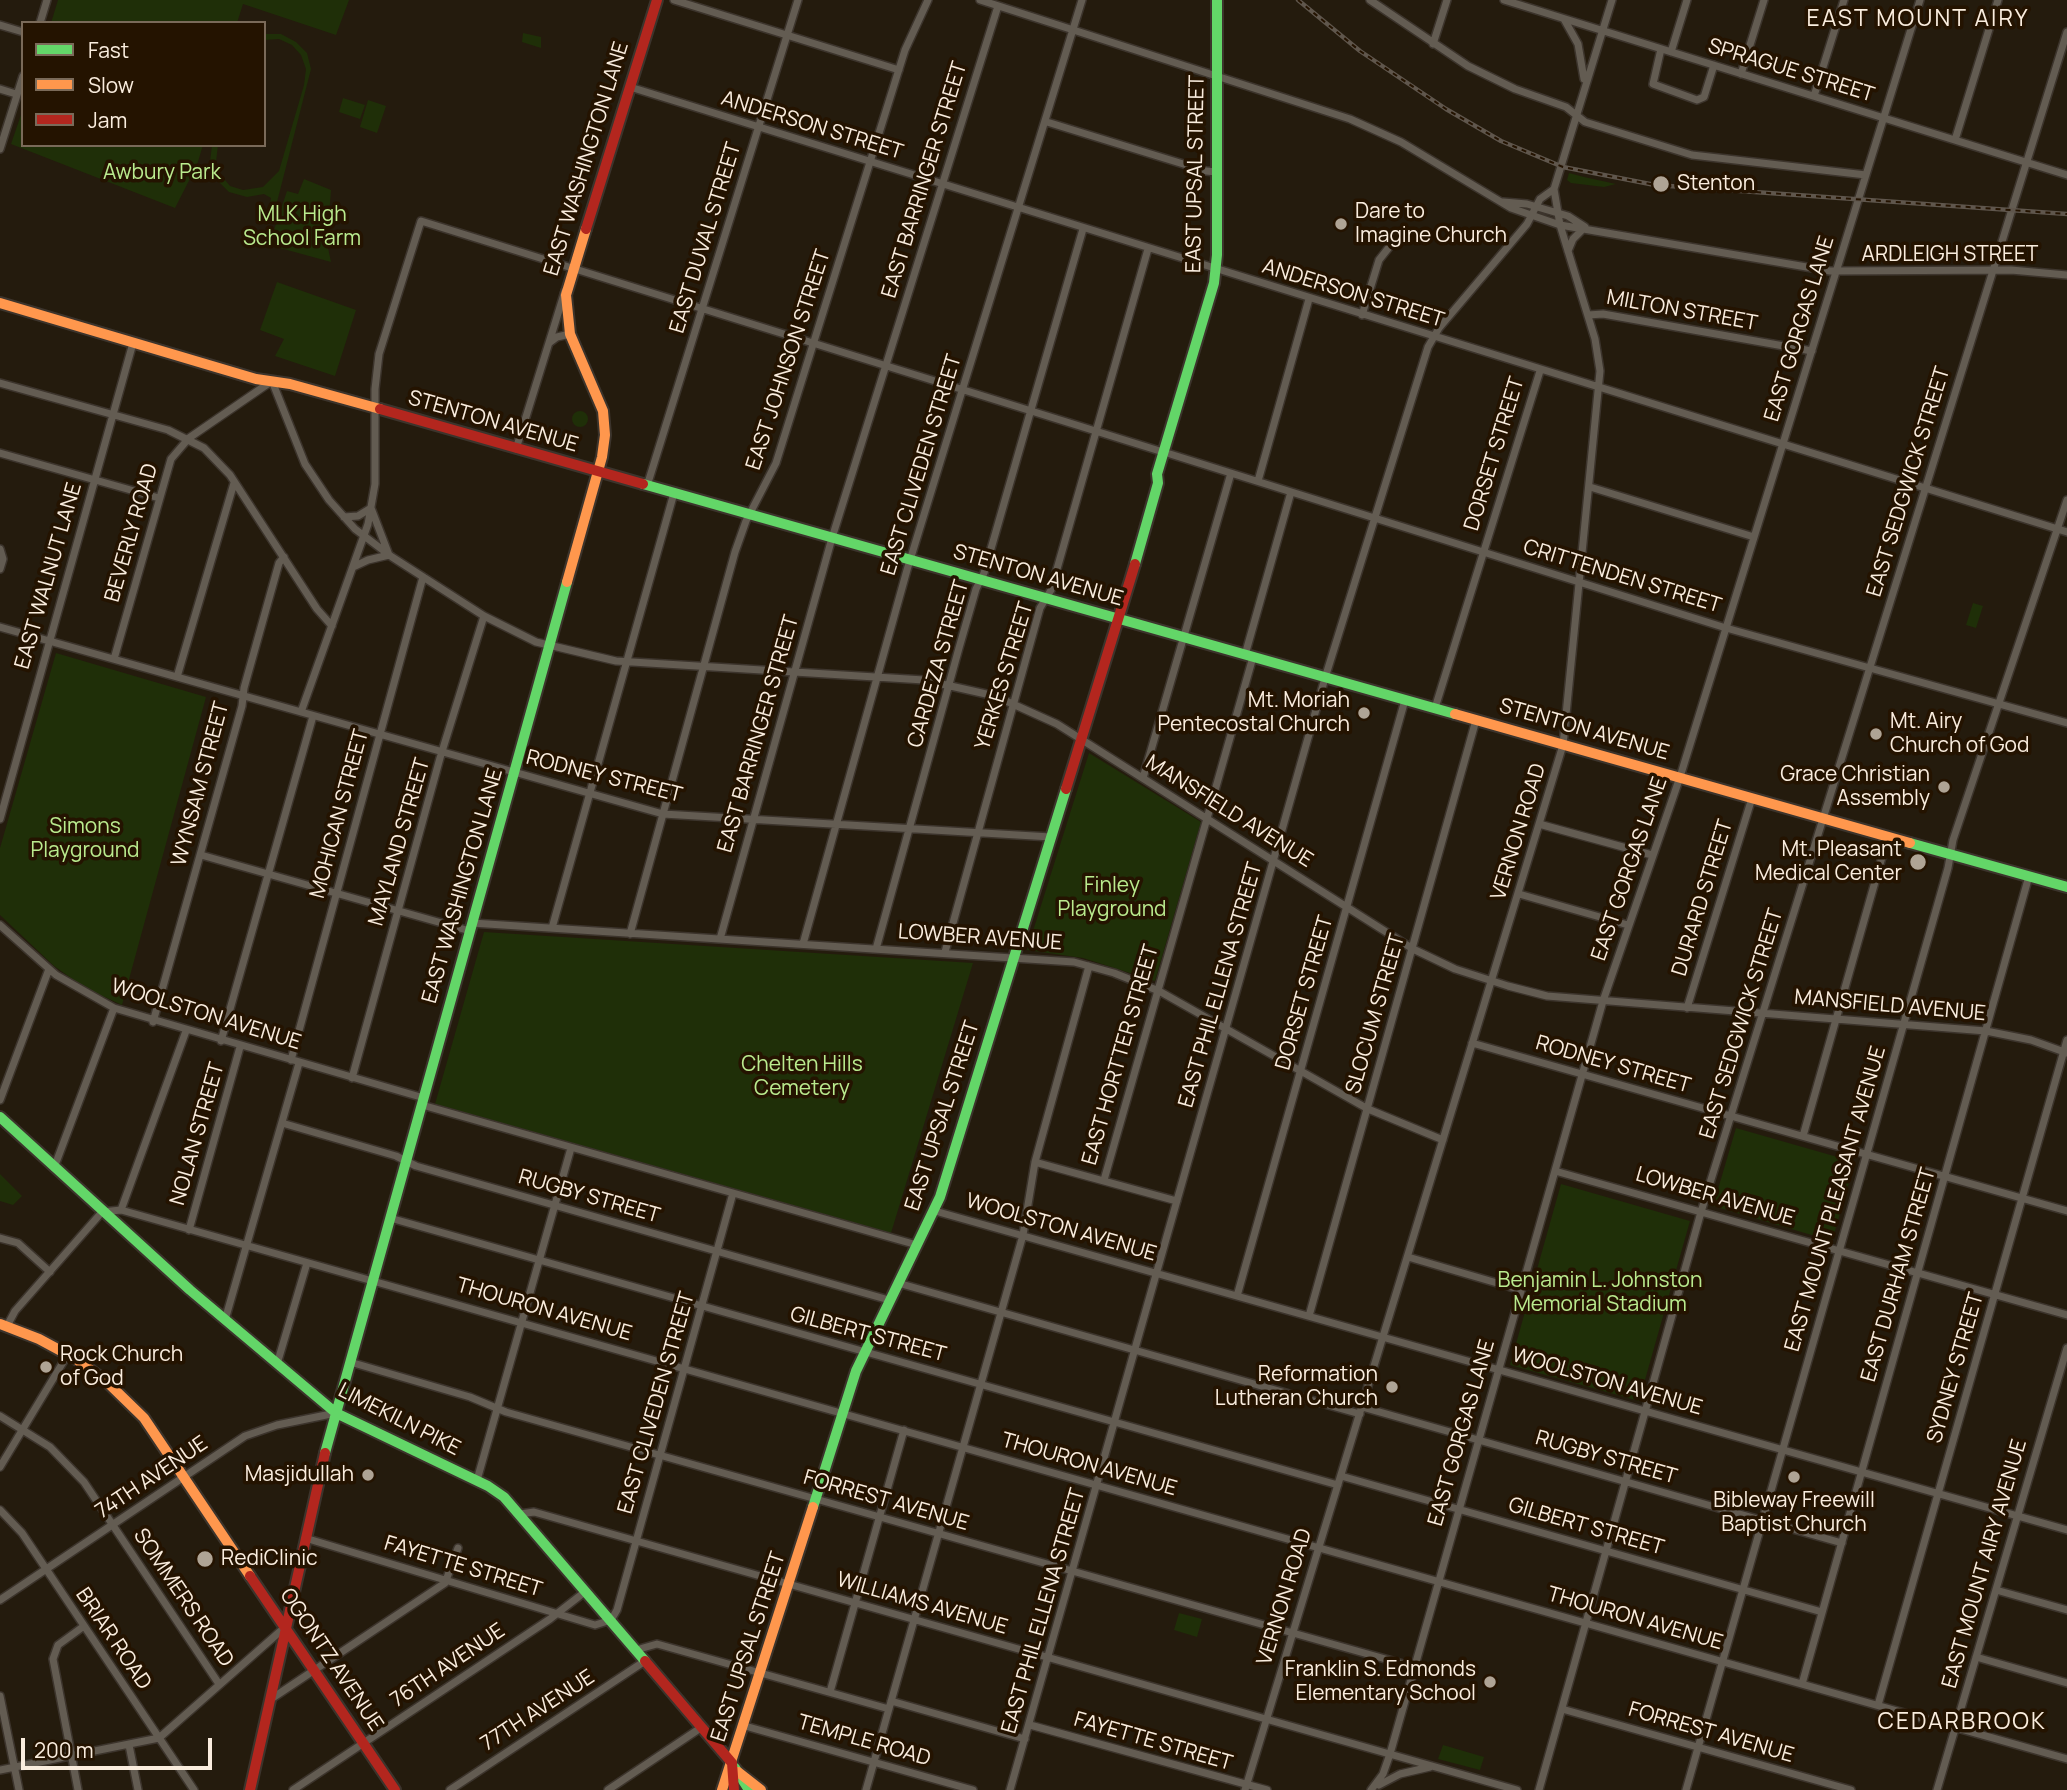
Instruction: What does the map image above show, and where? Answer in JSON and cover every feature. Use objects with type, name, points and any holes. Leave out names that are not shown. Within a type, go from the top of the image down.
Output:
[{"type":"main road","name":"EAST WASHINGTON LANE","points":[[250,1790],[305,1538],[336,1413],[605,443],[603,411],[570,334],[566,312],[568,288],[657,0]]},
{"type":"main road","name":"EAST UPSAL STREET","points":[[722,1790],[735,1768],[745,1726],[842,1412],[864,1352],[935,1211],[1119,619],[1167,453],[1217,270],[1217,0]]},
{"type":"main road","name":"STENTON AVENUE","points":[[0,303],[2067,887]]},
{"type":"main road","name":"LIMEKILN PIKE","points":[[0,1117],[102,1212],[336,1413],[501,1494],[735,1768]]},
{"type":"main road","name":"OGONTZ AVENUE","points":[[3,1325],[68,1354],[127,1401],[151,1427],[395,1790]]},
{"type":"main road","points":[[734,1790],[735,1768]]},
{"type":"main road","points":[[735,1768],[749,1790]]},
{"type":"main road","points":[[735,1768],[761,1790]]},
{"type":"street","points":[[41,21],[47,0]]},
{"type":"street","points":[[674,0],[899,70]]},
{"type":"street","name":"EAST DUVAL STREET","points":[[647,486],[798,0]]},
{"type":"street","name":"EAST JOHNSON STREET","points":[[630,934],[734,555],[749,514],[776,463],[909,38],[928,0]]},
{"type":"street","name":"ARDLEIGH STREET","points":[[980,0],[1371,127],[1502,202],[1532,217],[1560,225],[1585,227],[1836,272],[1993,270],[2041,271],[2067,275]]},
{"type":"street","name":"EAST CLIVEDEN STREET","points":[[803,944],[910,560],[1082,0]]},
{"type":"street","points":[[1370,0],[1433,44],[1491,79],[1566,107],[1585,122],[1692,155],[1866,176]]},
{"type":"street","points":[[1433,44],[1447,0]]},
{"type":"street","name":"SPRAGUE STREET","points":[[1504,0],[1521,2],[1532,9],[2067,175]]},
{"type":"street","points":[[1532,9],[1535,0]]},
{"type":"street","points":[[1554,190],[1612,0]]},
{"type":"street","points":[[1671,52],[1687,0]]},
{"type":"street","points":[[1741,74],[1764,0]]},
{"type":"street","points":[[1814,96],[1844,0]]},
{"type":"street","name":"EAST GORGAS LANE","points":[[1373,1788],[1390,1754],[1603,1001],[1680,777],[1920,0]]},
{"type":"street","points":[[1955,140],[1998,0]]},
{"type":"street","name":"EAST BARRINGER STREET","points":[[720,939],[832,538],[998,6]]},
{"type":"street","points":[[1563,18],[1579,47],[1584,87]]},
{"type":"street","points":[[0,25],[21,32]]},
{"type":"street","name":"EAST SEDGWICK STREET","points":[[1539,1790],[1702,1212],[2067,32]]},
{"type":"street","points":[[1661,49],[1653,83],[1702,99],[1714,65]]},
{"type":"street","points":[[0,149],[21,81]]},
{"type":"street","name":"ANDERSON STREET","points":[[630,87],[1782,447],[2067,532]]},
{"type":"street","points":[[0,89],[16,94]]},
{"type":"street","points":[[1047,121],[1206,171],[1217,172]]},
{"type":"street","name":"EAST PHIL ELLENA STREET","points":[[1012,1789],[1325,678],[1433,337],[1532,217],[1536,206],[1554,190]]},
{"type":"street","name":"VERNON ROAD","points":[[1246,1788],[1563,744],[1600,390],[1598,350],[1560,225],[1554,190]]},
{"type":"street","name":"ARDLEIGH STREET","points":[[1502,202],[1536,206],[1557,212],[1571,217],[1585,227]]},
{"type":"street","name":"CRITTENDEN STREET","points":[[375,409],[376,373],[383,333],[421,221],[1726,628],[2067,723]]},
{"type":"street","points":[[1568,251],[1573,239],[1585,227]]},
{"type":"street","name":"CARDEZA STREET","points":[[876,948],[1083,229]]},
{"type":"street","points":[[1362,315],[1379,260],[1394,241]]},
{"type":"street","name":"YERKES STREET","points":[[945,952],[1014,703],[1051,590],[1148,249]]},
{"type":"street","points":[[516,449],[561,299],[568,288]]},
{"type":"street","points":[[1258,481],[1309,299]]},
{"type":"street","name":"MILTON STREET","points":[[1588,315],[1604,314],[1812,351]]},
{"type":"street","points":[[548,343],[557,337],[570,334]]},
{"type":"street","name":"EAST WALNUT LANE","points":[[0,819],[133,342]]},
{"type":"street","name":"DORSET STREET","points":[[1435,708],[1539,371]]},
{"type":"street","name":"BEVERLY ROAD","points":[[114,659],[171,459],[189,438],[272,381]]},
{"type":"street","name":"MANSFIELD AVENUE","points":[[272,381],[305,464],[344,517],[364,537],[484,616],[549,647],[626,662],[950,684],[1014,703],[1082,739],[1413,949],[1492,981],[1547,996],[1986,1031],[2065,1052]]},
{"type":"street","points":[[0,383],[189,438],[210,453],[234,483],[319,612],[332,626]]},
{"type":"street","points":[[301,712],[364,537],[371,508],[376,458],[375,409]]},
{"type":"street","points":[[0,453],[159,498]]},
{"type":"street","points":[[1143,778],[1231,473]]},
{"type":"street","points":[[177,677],[234,483]]},
{"type":"street","points":[[1590,487],[1754,537]]},
{"type":"street","name":"EAST HORTTER STREET","points":[[1104,1180],[1207,820],[1291,492]]},
{"type":"street","points":[[552,928],[674,494]]},
{"type":"street","name":"EAST MOUNT PLEASANT AVENUE","points":[[1686,1790],[1950,854],[2067,500]]},
{"type":"street","points":[[344,517],[358,516],[371,508]]},
{"type":"street","points":[[353,568],[368,560],[389,555],[371,508]]},
{"type":"street","points":[[0,549],[3,558],[0,569]]},
{"type":"street","name":"WYNSAM STREET","points":[[153,1022],[279,564],[284,556]]},
{"type":"street","name":"MOHICAN STREET","points":[[291,1060],[423,577]]},
{"type":"street","name":"MAYLAND STREET","points":[[352,1078],[484,616]]},
{"type":"street","name":"RODNEY STREET","points":[[0,627],[663,814],[1051,837]]},
{"type":"street","name":"DORSET STREET","points":[[1237,1296],[1405,700]]},
{"type":"street","points":[[221,1041],[313,716]]},
{"type":"street","name":"SLOCUM STREET","points":[[1309,1316],[1476,720]]},
{"type":"street","name":"DURARD STREET","points":[[1687,1008],[1752,798]]},
{"type":"street","points":[[1539,824],[1652,855]]},
{"type":"street","points":[[1802,1136],[1888,836]]},
{"type":"street","name":"LOWBER AVENUE","points":[[201,855],[399,911],[471,927],[552,928],[1014,956],[1089,966],[1159,991],[1368,1109],[1443,1140]]},
{"type":"street","name":"EAST DURHAM STREET","points":[[1802,1684],[2029,876]]},
{"type":"street","points":[[1519,894],[1628,925]]},
{"type":"street","name":"WOOLSTON AVENUE","points":[[0,925],[49,969],[114,1008],[153,1022],[352,1078],[570,1147],[917,1245]]},
{"type":"street","points":[[866,1790],[1023,1235],[1035,1162],[1089,966]]},
{"type":"street","points":[[0,1100],[49,969]]},
{"type":"street","points":[[54,1168],[114,1008]]},
{"type":"street","points":[[121,1210],[186,1031]]},
{"type":"street","name":"SYDNEY STREET","points":[[1878,1705],[2067,1040]]},
{"type":"street","name":"RODNEY STREET","points":[[1472,1043],[2067,1211]]},
{"type":"street","name":"NOLAN STREET","points":[[189,1230],[240,1047]]},
{"type":"street","points":[[225,1320],[299,1063]]},
{"type":"street","name":"RUGBY STREET","points":[[282,1123],[555,1205],[889,1300]]},
{"type":"street","points":[[477,1480],[570,1147]]},
{"type":"street","points":[[1035,1162],[1177,1201]]},
{"type":"street","name":"LOWBER AVENUE","points":[[1555,1171],[2067,1315]]},
{"type":"street","name":"EAST CLIVEDEN STREET","points":[[611,1620],[617,1610],[733,1193]]},
{"type":"street","name":"THOURON AVENUE","points":[[102,1212],[121,1210],[2067,1759]]},
{"type":"street","name":"WOOLSTON AVENUE","points":[[935,1211],[2067,1530]]},
{"type":"street","points":[[3,1325],[102,1212]]},
{"type":"street","name":"GILBERT STREET","points":[[390,1218],[1338,1485]]},
{"type":"street","points":[[0,1238],[18,1243],[50,1272]]},
{"type":"street","points":[[1408,1258],[1521,1290]]},
{"type":"street","points":[[277,1364],[307,1263]]},
{"type":"street","name":"RUGBY STREET","points":[[898,1283],[1136,1350],[1478,1440],[1842,1543]]},
{"type":"street","name":"EAST MOUNT AIRY AVENUE","points":[[1937,1790],[2067,1348]]},
{"type":"street","points":[[0,1467],[68,1354]]},
{"type":"street","name":"FORREST AVENUE","points":[[350,1363],[660,1455],[1414,1667]]},
{"type":"street","name":"74TH AVENUE","points":[[0,1600],[245,1436],[277,1425],[336,1413]]},
{"type":"street","name":"SOMMERS ROAD","points":[[0,1416],[24,1428],[68,1464],[113,1525],[219,1684]]},
{"type":"street","points":[[830,1692],[904,1430]]},
{"type":"street","name":"GILBERT STREET","points":[[1341,1476],[1822,1612]]},
{"type":"street","name":"BRIAR ROAD","points":[[0,1510],[22,1533],[194,1790]]},
{"type":"street","name":"WILLIAMS AVENUE","points":[[520,1514],[534,1512],[1517,1790]]},
{"type":"street","name":"FAYETTE STREET","points":[[305,1538],[598,1625],[611,1620]]},
{"type":"street","points":[[271,1699],[448,1581],[458,1548]]},
{"type":"street","points":[[1996,1590],[2067,1610]]},
{"type":"street","name":"76TH AVENUE","points":[[293,1790],[557,1614],[586,1591]]},
{"type":"street","points":[[78,1790],[53,1659],[63,1640],[84,1626]]},
{"type":"street","points":[[0,1770],[159,1738],[285,1627]]},
{"type":"street","points":[[636,1650],[657,1644],[830,1692],[1026,1739]]},
{"type":"street","points":[[1976,1657],[2067,1683]]},
{"type":"street","name":"77TH AVENUE","points":[[450,1790],[645,1661]]},
{"type":"street","points":[[0,1696],[19,1790]]},
{"type":"street","name":"FORREST AVENUE","points":[[1562,1709],[1851,1790]]},
{"type":"street","name":"FAYETTE STREET","points":[[1030,1725],[1246,1788],[1267,1790]]},
{"type":"street","name":"TEMPLE ROAD","points":[[745,1726],[973,1790]]},
{"type":"street","points":[[608,1790],[702,1727]]},
{"type":"street","points":[[129,1745],[138,1790]]},
{"type":"street","points":[[1373,1788],[1406,1772],[1435,1767]]},
{"type":"green space","points":[[58,0],[349,0],[336,35],[243,4],[238,21],[52,21]]},
{"type":"green space","points":[[523,33],[541,37],[541,48],[522,42]]},
{"type":"green space","points":[[266,34],[281,34],[296,42],[307,53],[311,69],[276,206],[270,204],[271,198],[264,194],[247,197],[229,192],[216,179],[210,162],[212,147],[218,147],[216,162],[220,174],[230,186],[243,190],[263,187],[279,171],[304,85],[306,69],[301,55],[292,45],[279,39],[266,40]]},
{"type":"green space","points":[[343,98],[365,105],[360,119],[339,112]]},
{"type":"green space","points":[[368,100],[386,106],[377,133],[360,127]]},
{"type":"green space","name":"Awbury Park","points":[[21,115],[21,147],[202,147],[197,165],[175,208],[11,144]]},
{"type":"green space","points":[[1569,173],[1616,184],[1604,187],[1571,183],[1567,180]]},
{"type":"green space","name":"MLK High School Farm","points":[[304,179],[331,190],[327,243],[331,262],[269,245],[287,191],[298,194]]},
{"type":"green space","points":[[277,282],[356,310],[335,376],[275,356],[284,339],[260,330]]},
{"type":"green space","points":[[580,411],[588,419],[580,427],[572,419]]},
{"type":"green space","points":[[1973,603],[1983,606],[1976,628],[1966,625]]},
{"type":"green space","name":"Simons Playground","points":[[56,653],[206,697],[122,1005],[85,988],[54,966],[0,915],[0,848]]},
{"type":"green space","name":"Finley Playground","points":[[1089,753],[1201,822],[1155,981],[1083,958],[1027,950]]},
{"type":"green space","name":"Chelten Hills Cemetery","points":[[484,932],[973,963],[891,1233],[435,1104]]},
{"type":"green space","points":[[1736,1128],[1855,1162],[1832,1241],[1713,1206]]},
{"type":"green space","points":[[0,1174],[22,1196],[13,1205],[0,1201]]},
{"type":"green space","name":"Benjamin L. Johnston Memorial Stadium","points":[[1561,1184],[1690,1221],[1639,1401],[1510,1365]]},
{"type":"green space","points":[[1179,1613],[1202,1619],[1197,1637],[1174,1630]]},
{"type":"green space","points":[[1443,1745],[1484,1757],[1480,1770],[1438,1759]]},
{"type":"railway","points":[[1298,0],[1360,51],[1446,109],[1501,141],[1563,167],[1655,185],[2067,214]]},
{"type":"traffic: fast","points":[[1135,564],[1158,483],[1157,474],[1214,283],[1217,255],[1217,0]]},
{"type":"traffic: fast","points":[[643,484],[1455,714]]},
{"type":"traffic: fast","points":[[325,1453],[567,582]]},
{"type":"traffic: fast","points":[[813,1507],[856,1371],[940,1197],[1066,789]]},
{"type":"traffic: fast","points":[[1910,843],[2067,887]]},
{"type":"traffic: fast","points":[[0,1117],[190,1290],[336,1413],[488,1486],[504,1497],[645,1661]]},
{"type":"traffic: fast","points":[[735,1768],[749,1790]]},
{"type":"traffic: slow","points":[[567,582],[602,457],[605,435],[603,411],[570,334],[566,295],[586,229]]},
{"type":"traffic: slow","points":[[0,303],[256,379],[290,384],[380,409]]},
{"type":"traffic: slow","points":[[1455,714],[1910,843]]},
{"type":"traffic: slow","points":[[0,1324],[39,1339],[76,1359],[108,1383],[144,1418],[250,1576]]},
{"type":"traffic: slow","points":[[722,1790],[813,1507]]},
{"type":"traffic: slow","points":[[738,1772],[761,1790]]},
{"type":"traffic: jam","points":[[586,229],[657,0]]},
{"type":"traffic: jam","points":[[380,409],[643,484]]},
{"type":"traffic: jam","points":[[1066,789],[1135,564]]},
{"type":"traffic: jam","points":[[250,1790],[325,1453]]},
{"type":"traffic: jam","points":[[250,1576],[395,1790]]},
{"type":"traffic: jam","points":[[645,1661],[732,1763],[734,1790]]},
{"type":"place","name":"Stenton","points":[[1661,184]]},
{"type":"place","name":"Dare to Imagine Church","points":[[1341,224]]},
{"type":"place","name":"Mt. Moriah Pentecostal Church","points":[[1364,713]]},
{"type":"place","name":"Mt. Airy Church of God","points":[[1876,734]]},
{"type":"place","name":"Grace Christian Assembly","points":[[1944,787]]},
{"type":"place","name":"Mt. Pleasant Medical Center","points":[[1918,862]]},
{"type":"place","name":"Rock Church of God","points":[[46,1367]]},
{"type":"place","name":"Reformation Lutheran Church","points":[[1392,1387]]},
{"type":"place","name":"Masjidullah","points":[[368,1475]]},
{"type":"place","name":"Bibleway Freewill Baptist Church","points":[[1794,1477]]},
{"type":"place","name":"RediClinic","points":[[205,1559]]},
{"type":"place","name":"Franklin S. Edmonds Elementary School","points":[[1490,1682]]},
{"type":"district","name":"EAST MOUNT AIRY","points":[[1918,20]]},
{"type":"district","name":"CEDARBROOK","points":[[1962,1723]]}]
